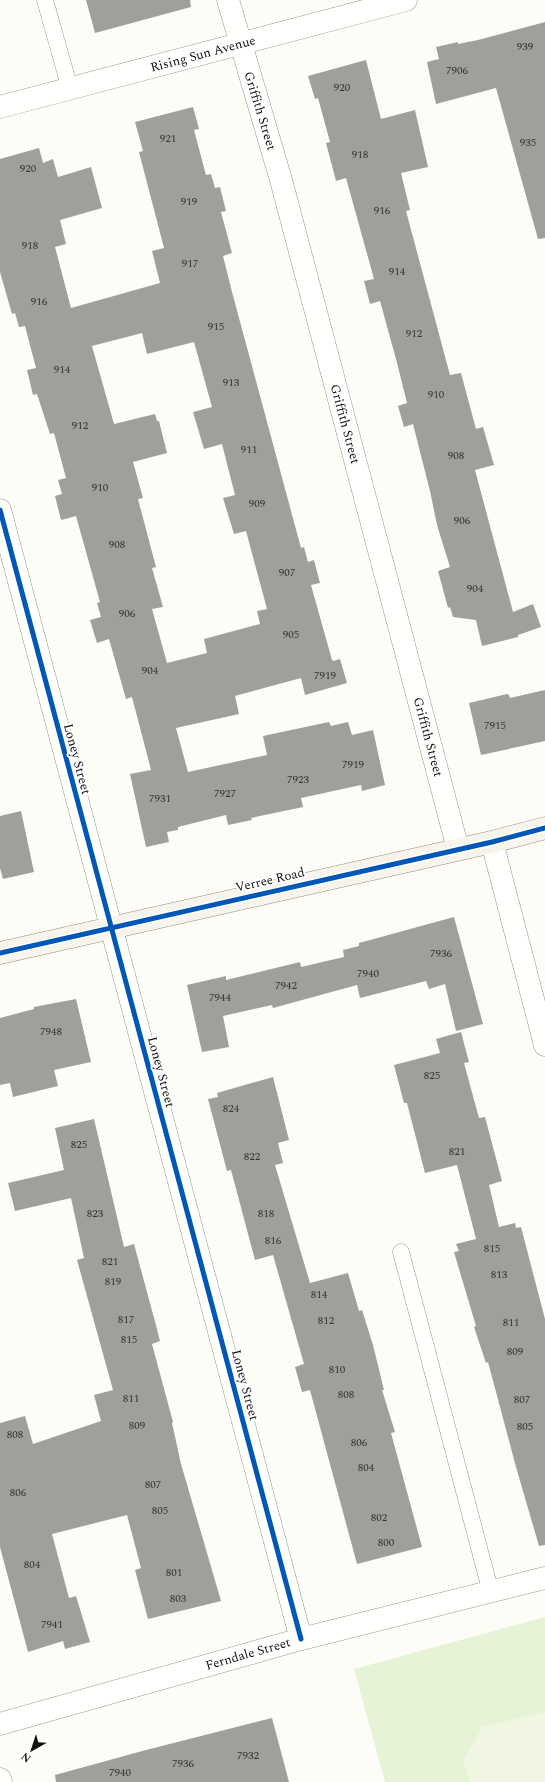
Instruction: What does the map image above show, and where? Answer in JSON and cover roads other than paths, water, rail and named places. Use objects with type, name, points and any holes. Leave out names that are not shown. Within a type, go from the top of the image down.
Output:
[{"type":"main road","name":"Verree Road","points":[[0,953],[492,842],[545,828]]},
{"type":"street","name":"Griffith Street","points":[[228,0],[281,180],[458,849]]},
{"type":"street","name":"Rising Sun Avenue","points":[[0,107],[404,0]]},
{"type":"street","name":"Loney Street","points":[[0,510],[301,1639]]},
{"type":"street","points":[[492,842],[545,1045]]},
{"type":"street","name":"Ferndale Street","points":[[0,1724],[301,1639],[545,1578]]},
{"type":"lane","points":[[45,0],[70,89]]},
{"type":"lane","points":[[402,1252],[492,1592]]}]
